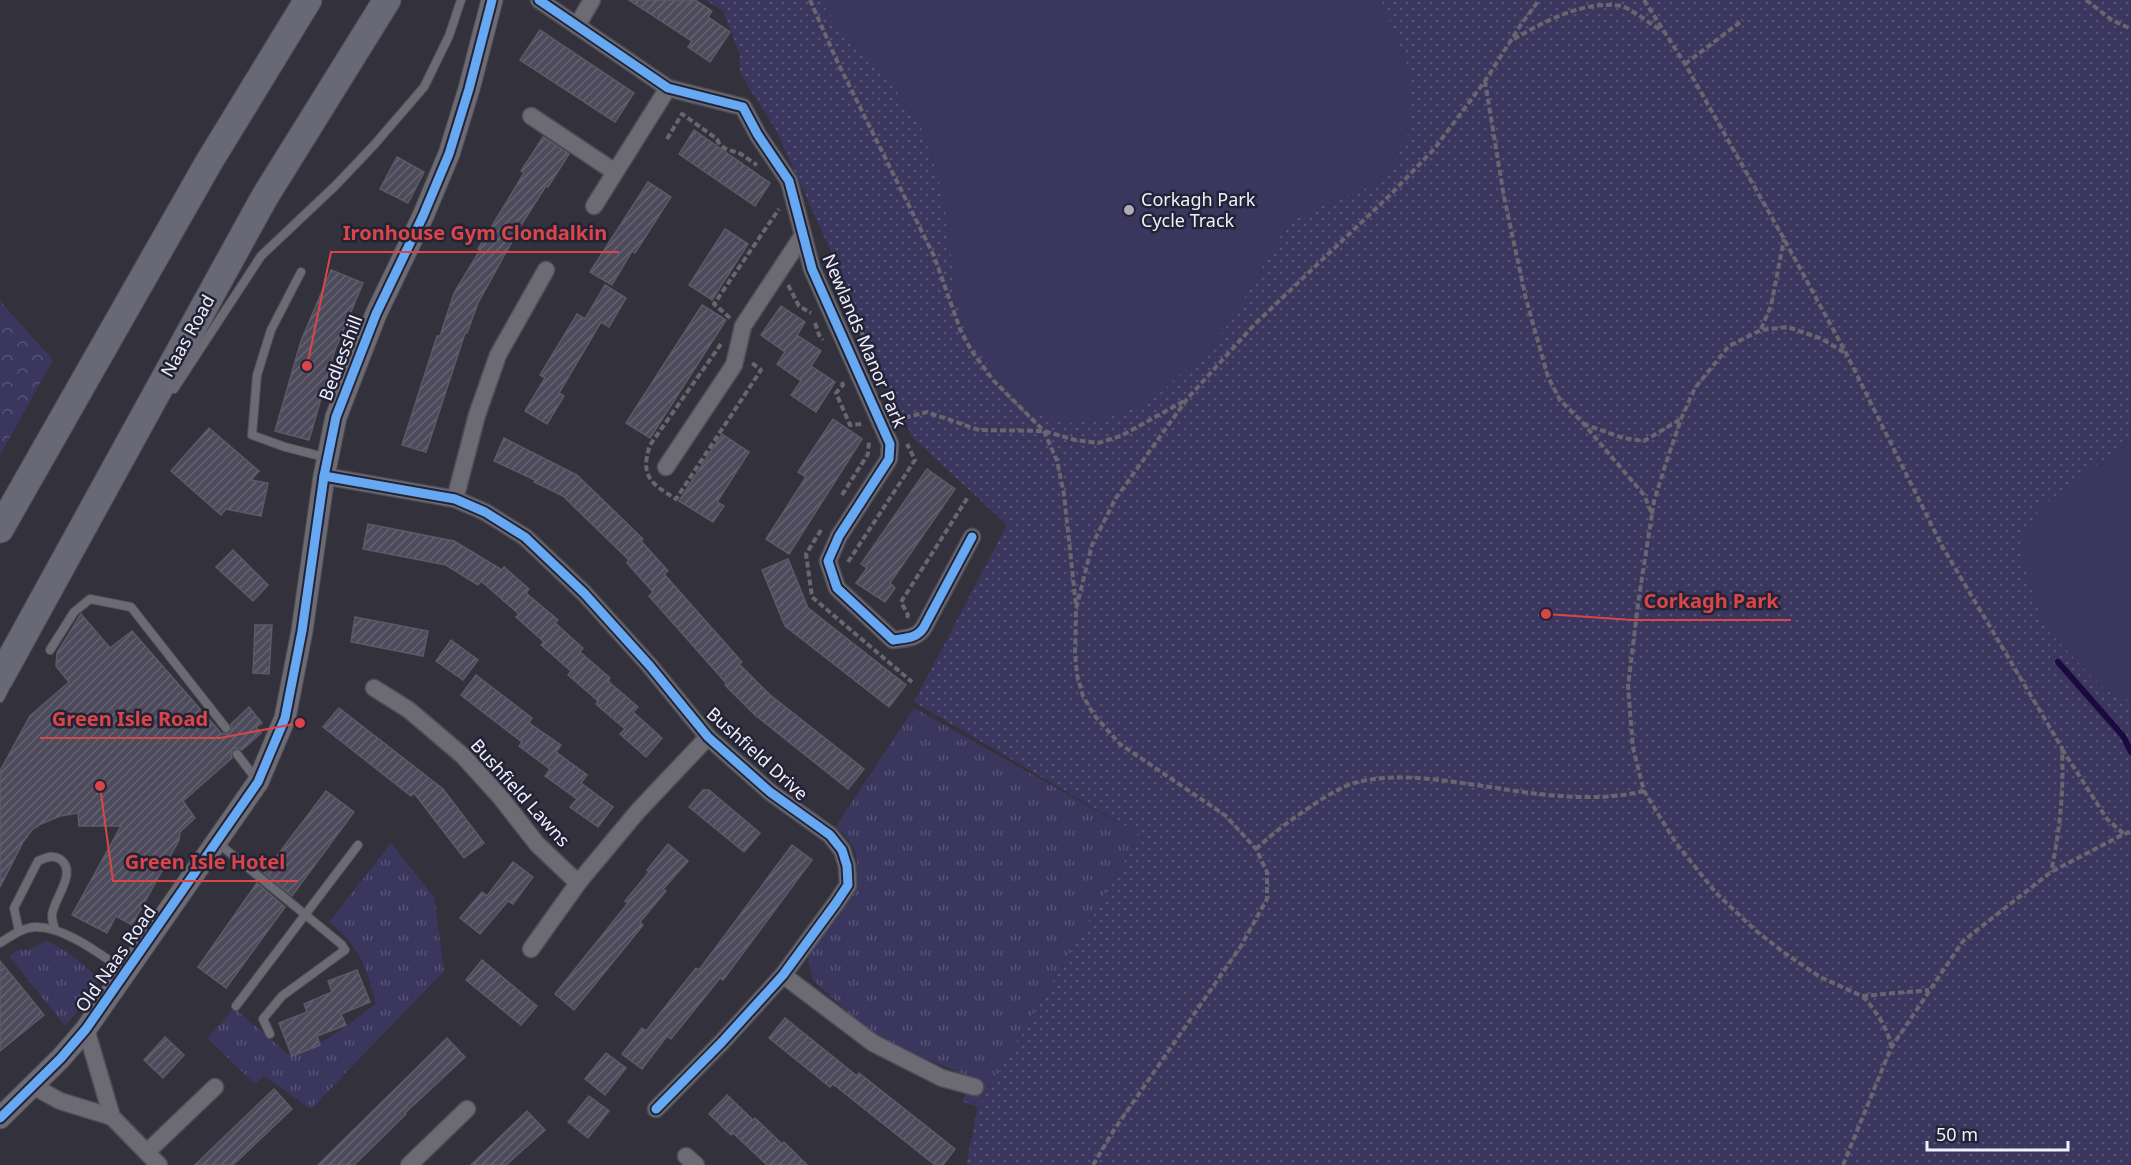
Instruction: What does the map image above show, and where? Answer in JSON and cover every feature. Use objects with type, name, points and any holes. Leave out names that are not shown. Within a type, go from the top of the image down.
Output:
[{"type":"highway","points":[[0,529],[209,162],[308,0]]},
{"type":"highway","name":"Naas Road","points":[[0,678],[264,198],[387,0]]},
{"type":"street","name":"Bedlesshill","points":[[276,743],[285,718],[296,666],[326,467],[336,417],[376,314],[423,216],[449,154],[492,0]]},
{"type":"street","points":[[539,0],[668,88],[594,206]]},
{"type":"street","points":[[577,26],[592,0]]},
{"type":"street","name":"Newlands Manor Park","points":[[668,88],[743,106],[758,135],[789,181],[812,269],[890,444],[889,459],[839,536],[828,561],[837,588],[893,640],[911,638],[921,632],[972,537]]},
{"type":"street","points":[[531,116],[615,172]]},
{"type":"street","points":[[666,467],[734,365],[744,326],[803,235]]},
{"type":"street","points":[[455,499],[477,415],[498,355],[546,270]]},
{"type":"street","name":"Bushfield Drive","points":[[326,467],[455,499],[485,512],[525,537],[584,593],[708,737],[770,792],[830,835],[842,850],[847,866],[848,885],[836,903],[783,975],[722,1042],[656,1109]]},
{"type":"street","name":"Bushfield Lawns","points":[[374,688],[409,710],[463,756],[501,798],[537,844],[578,883]]},
{"type":"street","points":[[531,949],[578,883],[639,811],[708,737]]},
{"type":"street","name":"Old Naas Road","points":[[0,1118],[61,1058],[86,1029],[128,972],[258,782],[276,743]]},
{"type":"street","points":[[783,975],[873,1043],[942,1078],[975,1087]]},
{"type":"street","points":[[86,1029],[112,1117]]},
{"type":"street","points":[[33,1086],[60,1101],[112,1117],[159,1165]]},
{"type":"street","points":[[147,1152],[215,1088]]},
{"type":"street","points":[[409,1165],[467,1109]]},
{"type":"lane","points":[[290,29],[302,0]]},
{"type":"lane","points":[[170,394],[261,256],[343,178],[424,87],[450,36],[461,0]]},
{"type":"lane","points":[[301,272],[271,330],[257,375],[252,435],[285,447],[326,467]]},
{"type":"lane","points":[[0,698],[150,424]]},
{"type":"lane","points":[[50,650],[74,612],[90,599],[131,607],[226,728]]},
{"type":"lane","points":[[237,754],[258,782]]},
{"type":"lane","points":[[217,842],[341,944],[345,950],[282,996],[263,1019],[270,1034]]},
{"type":"lane","points":[[236,1006],[358,845]]},
{"type":"lane","points":[[19,931],[14,908],[38,861],[50,856],[64,863],[66,871],[66,878],[52,915],[55,930]]},
{"type":"lane","points":[[0,942],[19,931],[35,927],[55,930],[128,972]]},
{"type":"path","points":[[810,0],[842,71],[934,256],[960,329],[971,350],[993,380],[1044,431],[1057,461],[1064,494],[1076,609],[1077,675],[1083,696],[1094,715],[1120,744],[1226,816],[1256,849],[1267,872],[1267,899],[1241,946],[1114,1130],[1093,1165]]},
{"type":"path","points":[[1076,609],[1092,545],[1116,498],[1187,399],[1255,324],[1389,196],[1435,148],[1485,81],[1539,0]]},
{"type":"path","points":[[1644,0],[1685,64],[1784,239],[1846,353],[1942,546],[2062,748],[2107,819],[2124,834]]},
{"type":"path","points":[[2086,0],[2112,20],[2131,29]]},
{"type":"path","points":[[1511,40],[1556,14],[1581,5],[1603,2],[1622,6],[1662,31]]},
{"type":"path","points":[[1685,64],[1743,20]]},
{"type":"path","points":[[1485,81],[1504,197],[1526,299],[1548,378],[1560,400],[1644,495],[1652,514]]},
{"type":"path","points":[[666,139],[682,114],[717,139],[730,152],[736,152],[764,170]]},
{"type":"path","points":[[729,324],[730,316],[714,304],[783,203]]},
{"type":"path","points":[[1761,330],[1771,306],[1784,239]]},
{"type":"path","points":[[781,292],[787,283],[799,306],[811,312],[819,335],[826,342]]},
{"type":"path","points":[[1846,353],[1822,339],[1788,327],[1761,330],[1729,346],[1695,387],[1681,420],[1654,501],[1628,686],[1633,748],[1644,791],[1676,843],[1716,893],[1755,930],[1820,977],[1862,996],[1876,1012],[1888,1032],[1891,1048]]},
{"type":"path","points":[[722,341],[650,445],[644,462],[653,485],[676,499],[761,370],[751,362],[752,355]]},
{"type":"path","points":[[839,374],[843,385],[836,393],[850,425],[864,424],[866,430]]},
{"type":"path","points":[[896,420],[927,412],[979,430],[1044,431],[1076,440],[1098,443],[1120,436],[1187,399]]},
{"type":"path","points":[[1582,423],[1623,438],[1644,441],[1681,420]]},
{"type":"path","points":[[837,504],[868,454],[869,436]]},
{"type":"path","points":[[825,524],[806,554],[812,597],[912,682]]},
{"type":"path","points":[[2051,872],[2061,819],[2062,748]]},
{"type":"path","points":[[1256,849],[1267,838],[1330,795],[1351,784],[1374,779],[1436,779],[1537,794],[1592,797],[1627,795],[1644,791]]},
{"type":"path","points":[[1843,1165],[1891,1048],[1963,941],[2051,872],[2131,832]]},
{"type":"path","points":[[1862,996],[1929,990]]},
{"type":"green space","points":[[706,0],[2131,0],[2131,1165],[966,1165],[978,1107],[1140,835],[914,702],[1007,525],[912,437],[906,422],[901,423],[834,258],[776,130],[740,73],[740,55],[723,11]]},
{"type":"green space","name":"Corkagh Park Cycle Track","points":[[819,0],[1381,0],[1407,64],[1411,98],[1410,130],[1392,167],[1367,188],[1298,218],[1279,238],[1233,318],[1214,343],[1157,396],[1121,414],[1098,420],[1069,423],[1034,412],[996,377],[963,326],[954,292],[949,230],[938,177],[919,122],[888,80],[847,37]]},
{"type":"green space","points":[[0,301],[53,360],[0,455]]},
{"type":"green space","points":[[2131,441],[2131,701],[2106,691],[2045,628],[2031,589],[2020,544],[2039,509],[2079,477]]},
{"type":"green space","points":[[914,708],[1140,835],[978,1107],[962,1102],[973,1078],[876,1038],[813,980],[808,961],[810,952],[845,906],[856,880],[857,866],[854,849],[836,826]]},
{"type":"green space","points":[[391,843],[434,897],[444,971],[311,1109],[264,1076],[255,1084],[207,1038],[234,1008],[288,1054],[324,1041],[376,1004],[361,959],[348,940],[329,922]]},
{"type":"green space","points":[[46,941],[66,952],[96,976],[97,987],[65,1026],[9,956],[17,950],[28,950]]},
{"type":"building","points":[[629,0],[695,0],[712,11],[708,17],[730,32],[710,62],[688,47],[692,41]]},
{"type":"building","points":[[540,30],[634,93],[615,122],[520,60]]},
{"type":"building","points":[[694,130],[770,183],[755,206],[679,154]]},
{"type":"building","points":[[543,137],[569,154],[521,225],[478,303],[467,333],[465,333],[426,452],[402,445],[437,336],[440,336],[454,293],[524,173],[521,171]]},
{"type":"building","points":[[397,157],[424,172],[408,203],[380,189]]},
{"type":"building","points":[[648,182],[671,197],[635,253],[632,251],[612,285],[590,272]]},
{"type":"building","points":[[725,229],[748,244],[712,300],[689,285]]},
{"type":"building","points":[[331,270],[363,283],[335,350],[309,440],[275,431],[301,341]]},
{"type":"building","points":[[605,285],[626,298],[609,327],[601,322],[559,393],[564,396],[547,424],[525,411],[545,378],[540,375],[577,314],[585,319]]},
{"type":"building","points":[[702,305],[726,320],[650,438],[626,423]]},
{"type":"building","points":[[781,306],[805,322],[797,335],[821,351],[811,366],[835,382],[816,412],[791,395],[801,381],[777,364],[785,352],[761,335]]},
{"type":"building","points":[[833,419],[862,439],[789,554],[766,539],[806,477],[798,472]]},
{"type":"building","points":[[209,428],[259,471],[251,480],[268,483],[261,516],[226,509],[221,515],[171,471]]},
{"type":"building","points":[[722,434],[749,452],[717,502],[724,506],[713,522],[679,501]]},
{"type":"building","points":[[504,438],[577,475],[643,539],[641,541],[668,571],[664,574],[742,662],[739,664],[769,694],[864,769],[848,789],[755,715],[725,685],[726,683],[649,596],[653,592],[627,563],[629,560],[563,496],[494,461]]},
{"type":"building","points":[[927,469],[955,489],[890,583],[895,588],[885,602],[856,583],[867,568],[861,564]]},
{"type":"building","points":[[368,524],[454,541],[502,570],[504,567],[529,589],[526,593],[558,620],[555,623],[583,648],[580,652],[638,707],[633,712],[662,738],[646,757],[620,734],[625,729],[596,704],[598,701],[568,675],[571,671],[541,645],[544,642],[516,617],[519,614],[481,581],[478,585],[446,565],[363,549]]},
{"type":"building","points":[[233,550],[268,585],[253,601],[216,567]]},
{"type":"building","points":[[788,559],[808,608],[906,685],[889,707],[785,626],[762,570]]},
{"type":"building","points":[[81,614],[110,648],[132,631],[221,733],[230,733],[231,724],[249,707],[262,723],[256,727],[261,733],[242,750],[233,749],[232,758],[183,801],[195,818],[180,832],[179,840],[132,925],[116,916],[107,933],[72,915],[121,826],[79,826],[78,813],[60,816],[41,824],[32,830],[23,842],[0,887],[0,771],[30,716],[69,682],[56,666],[57,653]]},
{"type":"building","points":[[355,617],[428,631],[423,656],[351,642]]},
{"type":"building","points":[[255,625],[272,625],[269,674],[253,673]]},
{"type":"building","points":[[451,640],[478,660],[463,680],[436,661]]},
{"type":"building","points":[[476,675],[532,718],[529,723],[561,745],[556,752],[587,775],[581,783],[613,807],[598,827],[570,807],[577,799],[545,776],[550,769],[519,746],[522,742],[461,695]]},
{"type":"building","points":[[339,708],[443,789],[484,843],[464,858],[414,793],[411,796],[323,727]]},
{"type":"building","points":[[703,790],[709,790],[760,833],[744,852],[689,807]]},
{"type":"building","points":[[326,791],[354,812],[292,896],[264,873]]},
{"type":"building","points":[[668,844],[688,861],[663,889],[666,891],[640,922],[643,925],[574,1010],[555,994],[628,903],[625,901]]},
{"type":"building","points":[[792,845],[812,860],[723,980],[720,978],[671,1039],[667,1036],[642,1069],[622,1054],[642,1028],[646,1031],[696,968],[699,970]]},
{"type":"building","points":[[513,862],[533,877],[513,904],[508,901],[480,934],[460,918],[482,892],[487,896]]},
{"type":"building","points":[[257,883],[285,907],[226,988],[198,967]]},
{"type":"building","points":[[482,960],[537,1006],[521,1025],[466,980]]},
{"type":"building","points":[[0,961],[44,1015],[0,1051]]},
{"type":"building","points":[[357,970],[370,1002],[341,1014],[346,1025],[317,1036],[320,1045],[292,1056],[279,1023],[307,1012],[304,1004],[332,992],[328,981]]},
{"type":"building","points":[[785,1018],[857,1076],[859,1073],[955,1149],[943,1165],[935,1165],[833,1084],[830,1087],[769,1038]]},
{"type":"building","points":[[165,1037],[184,1055],[163,1078],[144,1060]]},
{"type":"building","points":[[447,1038],[465,1057],[354,1165],[318,1165]]},
{"type":"building","points":[[606,1053],[626,1068],[605,1095],[585,1079]]},
{"type":"building","points":[[274,1089],[292,1109],[233,1165],[195,1165]]},
{"type":"building","points":[[727,1095],[782,1144],[784,1142],[807,1165],[767,1165],[733,1133],[731,1135],[709,1114]]},
{"type":"building","points":[[589,1096],[609,1111],[588,1138],[568,1122]]},
{"type":"building","points":[[527,1111],[545,1130],[506,1165],[471,1165]]},
{"type":"waterway","points":[[2058,662],[2123,736],[2131,752]]},
{"type":"cycle path","points":[[0,1118],[61,1058],[86,1029],[258,782],[285,718],[302,631],[324,476],[336,417],[376,314],[423,216],[449,154],[492,0]]},
{"type":"cycle path","points":[[539,0],[668,88],[743,107],[758,135],[789,181],[812,269],[890,444],[889,459],[839,536],[828,561],[837,588],[893,640],[914,636],[924,627],[972,537]]},
{"type":"cycle path","points":[[324,476],[455,499],[485,512],[525,537],[584,593],[650,666],[708,737],[770,792],[830,835],[842,850],[847,866],[848,885],[836,903],[783,975],[722,1042],[656,1109]]},
{"type":"place","name":"Corkagh Park Cycle Track","points":[[1129,210]]},
{"type":"place","name":"Ironhouse Gym Clondalkin","points":[[307,366]]},
{"type":"place","name":"Corkagh Park","points":[[1546,614]]},
{"type":"place","name":"Green Isle Road","points":[[300,723]]},
{"type":"place","name":"Green Isle Hotel","points":[[100,786]]}]
